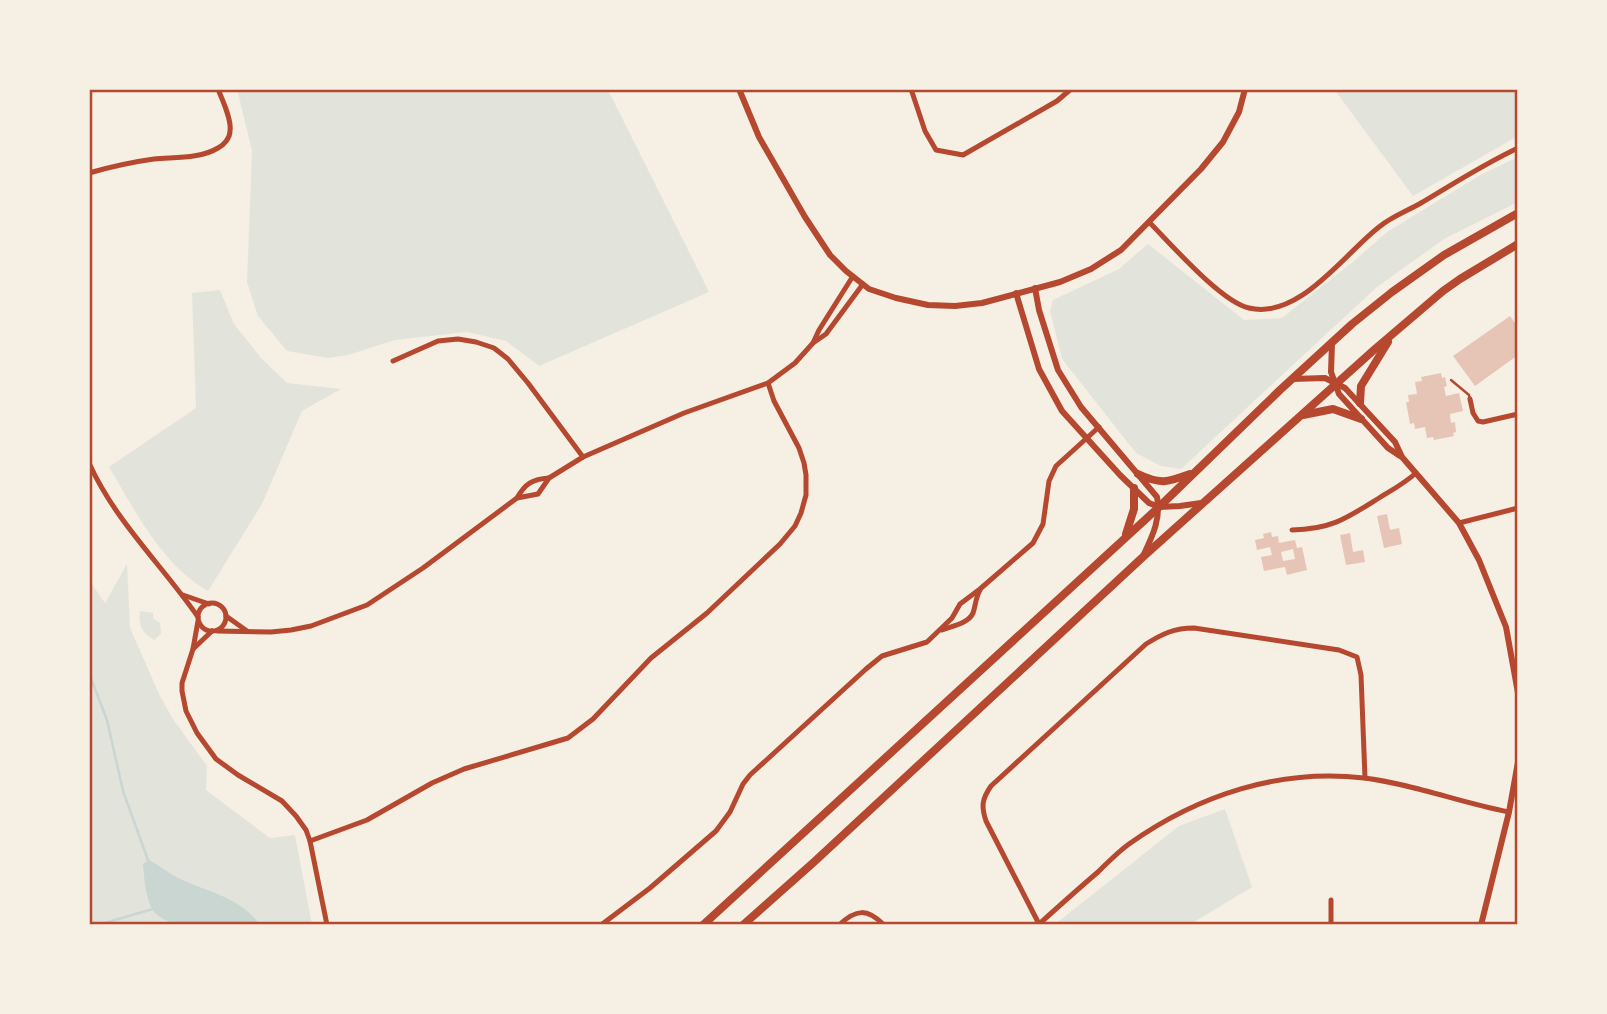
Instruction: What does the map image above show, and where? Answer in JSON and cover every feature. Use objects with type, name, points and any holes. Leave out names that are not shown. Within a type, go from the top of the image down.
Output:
[{"type":"main road","points":[[704,925],[1332,343],[1392,292],[1444,255],[1518,214]]},
{"type":"main road","points":[[743,925],[1261,449],[1303,415],[1393,333],[1443,291],[1518,244]]},
{"type":"main road","points":[[1360,403],[1361,386],[1393,333]]},
{"type":"main road","points":[[1303,415],[1333,409],[1361,419]]},
{"type":"main road","points":[[1138,474],[1162,482],[1193,474]]},
{"type":"main road","points":[[1125,537],[1134,509],[1134,488]]},
{"type":"street","points":[[89,173],[116,166],[201,154],[223,146],[228,138],[230,124],[218,89]]},
{"type":"street","points":[[739,89],[759,137],[830,255],[869,289],[896,299],[928,305],[955,306],[982,303],[1060,282],[1091,269],[1121,250],[1223,142],[1239,112],[1245,89]]},
{"type":"street","points":[[911,89],[925,131],[936,150],[963,155],[1057,101],[1071,89]]},
{"type":"street","points":[[1149,222],[1212,285],[1233,300],[1249,308],[1280,307],[1306,293],[1380,226],[1518,148]]},
{"type":"street","points":[[813,343],[853,276]]},
{"type":"street","points":[[517,498],[538,494],[549,478],[583,457],[684,413],[768,383],[795,363],[813,343],[826,334],[863,284]]},
{"type":"street","points":[[1035,288],[1058,370],[1082,407],[1157,497],[1159,506],[1156,528],[1144,556]]},
{"type":"street","points":[[1016,293],[1040,369],[1062,411],[1149,503],[1159,506],[1203,503]]},
{"type":"street","points":[[394,361],[438,341],[467,340],[494,348],[508,359],[528,383],[583,457]]},
{"type":"street","points":[[1332,343],[1331,372],[1339,394],[1388,448],[1402,457],[1459,523],[1479,560],[1506,627],[1518,693]]},
{"type":"street","points":[[1292,379],[1325,378],[1346,388],[1395,442],[1402,457]]},
{"type":"street","points":[[310,841],[367,820],[432,783],[464,769],[568,738],[593,719],[650,658],[707,613],[780,544],[801,513],[806,495],[806,475],[799,449],[774,401],[768,383]]},
{"type":"street","points":[[1470,399],[1473,414],[1478,421],[1518,414]]},
{"type":"street","points":[[601,925],[650,888],[716,831],[730,812],[750,775],[866,669],[882,656],[927,642],[952,618],[960,604],[1033,543],[1043,524],[1049,481],[1056,466],[1098,427]]},
{"type":"street","points":[[90,466],[144,549],[183,595],[203,628],[214,631],[291,630],[367,605],[423,568],[517,498],[531,481],[549,478]]},
{"type":"street","points":[[1292,530],[1331,525],[1343,520],[1416,473]]},
{"type":"street","points":[[1459,523],[1518,508]]},
{"type":"street","points":[[940,631],[969,620],[981,589]]},
{"type":"street","points":[[183,595],[222,607],[226,616],[247,631]]},
{"type":"street","points":[[209,604],[201,609],[184,676],[182,691],[186,711],[197,733],[216,758],[238,775],[282,801],[301,823],[310,841],[327,925]]},
{"type":"street","points":[[193,649],[224,625],[226,616]]},
{"type":"street","points":[[1365,778],[1361,675],[1357,657],[1339,650],[1179,628],[1162,634],[1146,645],[991,786],[984,797],[982,808],[986,821],[1039,924],[1129,844],[1189,808],[1220,794],[1257,784],[1332,776],[1365,778],[1509,813]]},
{"type":"street","points":[[1481,925],[1509,813],[1518,762]]},
{"type":"street","points":[[1331,900],[1331,925]]},
{"type":"street","points":[[839,925],[855,913],[864,912],[876,917],[884,925]]},
{"type":"lane","points":[[1451,380],[1469,395],[1470,399]]},
{"type":"shaded area","points":[[237,89],[596,89],[609,92],[709,292],[539,366],[506,341],[467,332],[395,340],[348,355],[328,358],[287,351],[258,316],[247,282],[252,151]]},
{"type":"shaded area","points":[[1334,89],[1518,89],[1518,136],[1413,196]]},
{"type":"shaded area","points":[[1518,157],[1518,202],[1444,239],[1377,287],[1181,469],[1161,466],[1136,453],[1062,359],[1050,311],[1053,300],[1119,269],[1148,244],[1244,320],[1282,318],[1387,232],[1482,174]]},
{"type":"shaded area","points":[[220,290],[234,324],[262,359],[287,383],[341,389],[302,411],[262,504],[208,591],[176,567],[163,552],[109,467],[196,408],[192,293]]},
{"type":"shaded area","points":[[127,564],[130,628],[160,696],[207,766],[206,790],[270,838],[295,835],[312,925],[89,925],[89,580],[105,603]]},
{"type":"shaded area","points":[[140,611],[153,613],[153,618],[160,623],[161,634],[154,640],[142,628]]},
{"type":"shaded area","points":[[1225,809],[1252,887],[1189,925],[1054,925],[1179,826]]},
{"type":"shaded area","points":[[149,860],[178,878],[223,896],[243,908],[260,925],[174,925],[162,918],[152,909],[148,897],[143,864]]},
{"type":"building","points":[[1510,316],[1518,327],[1518,355],[1475,386],[1453,356]]},
{"type":"building","points":[[1441,373],[1447,386],[1444,387],[1446,396],[1459,393],[1463,411],[1450,414],[1451,423],[1455,422],[1454,436],[1434,440],[1433,437],[1427,438],[1425,427],[1415,429],[1414,423],[1410,424],[1406,402],[1409,402],[1408,395],[1417,394],[1415,382],[1422,381],[1421,377]]},
{"type":"building","points":[[1387,514],[1390,530],[1399,528],[1402,544],[1384,548],[1377,516]]},
{"type":"building","points":[[1271,532],[1272,537],[1278,536],[1279,543],[1295,540],[1297,548],[1302,547],[1307,570],[1287,575],[1285,567],[1264,571],[1261,557],[1272,555],[1270,547],[1257,550],[1255,540],[1264,538],[1263,534]],"holes":[[[1293,549],[1295,559],[1283,561],[1281,552]]]},
{"type":"building","points":[[1350,533],[1353,552],[1363,550],[1365,562],[1346,565],[1340,535]]},
{"type":"waterway","points":[[89,673],[107,720],[123,791],[149,863]]},
{"type":"waterway","points":[[98,925],[156,908]]}]
